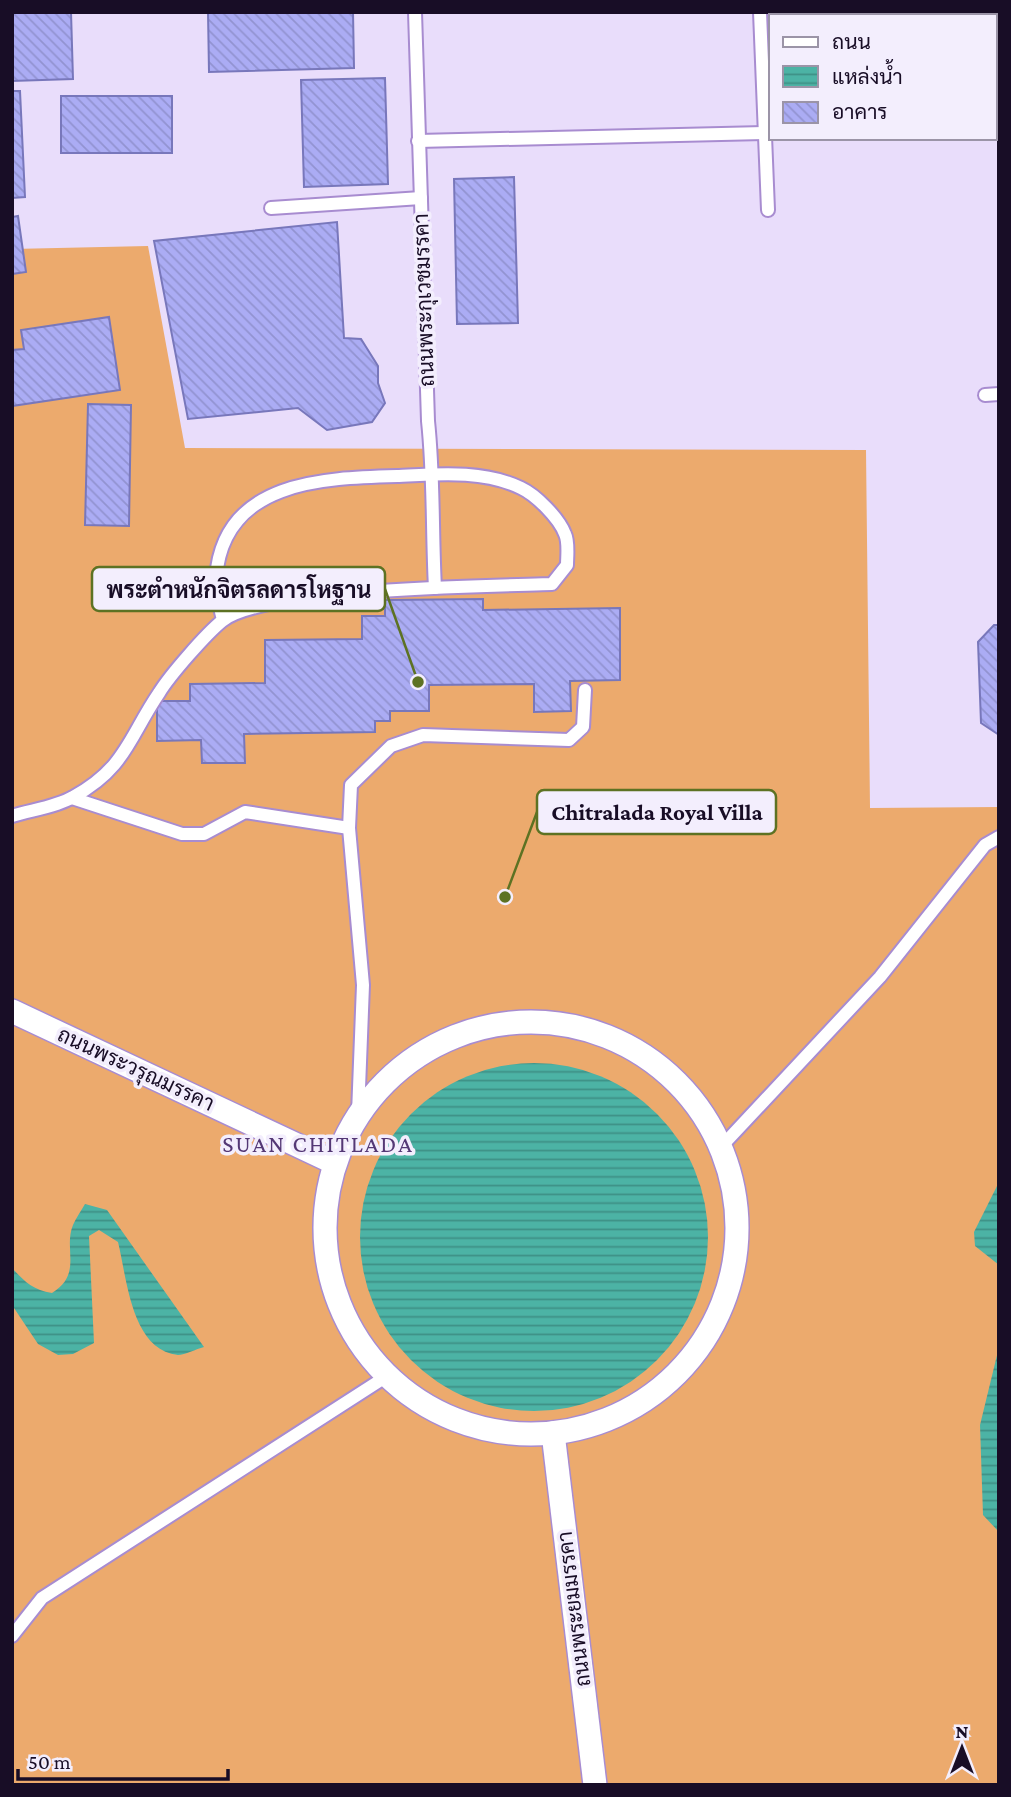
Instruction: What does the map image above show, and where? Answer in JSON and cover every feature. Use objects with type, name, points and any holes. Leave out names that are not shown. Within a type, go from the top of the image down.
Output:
[{"type":"street","name":"ถนนพระวรุณมรรคา","points":[[12,1011],[335,1163]]},
{"type":"street","points":[[544,1022],[580,1027],[614,1038],[646,1056],[674,1078],[699,1105],[731,1170],[738,1205],[739,1241],[729,1288],[704,1342],[681,1371],[654,1394],[633,1407],[589,1426],[553,1433],[517,1433],[481,1428],[447,1416],[415,1399],[387,1376],[357,1338],[344,1317],[332,1284],[325,1248],[324,1212],[342,1142],[358,1114],[389,1078],[438,1043],[472,1030],[508,1023],[544,1022]]},
{"type":"street","name":"ถนนพระยมมรรคา","points":[[553,1433],[595,1785]]},
{"type":"lane","name":"ถนนพระกุเวชมรรคา","points":[[415,12],[435,588]]},
{"type":"lane","points":[[761,12],[768,210]]},
{"type":"lane","points":[[418,141],[764,133]]},
{"type":"lane","points":[[271,208],[421,198]]},
{"type":"lane","points":[[985,395],[999,394]]},
{"type":"lane","points":[[12,816],[72,798],[123,758],[159,692],[223,620],[259,605],[435,588],[552,584],[567,565],[566,534],[551,514],[521,488],[472,474],[342,477],[297,484],[256,502],[225,538],[215,579],[223,620]]},
{"type":"lane","points":[[358,1114],[363,985],[349,828],[351,785],[391,746],[423,735],[569,740],[583,727],[585,691]]},
{"type":"lane","points":[[72,798],[182,834],[204,834],[245,812],[349,828]]},
{"type":"lane","points":[[722,1147],[880,977],[985,845],[999,837]]},
{"type":"lane","points":[[12,1636],[42,1598],[387,1376]]},
{"type":"shaded area","points":[[148,246],[185,448],[866,450],[870,808],[999,807],[999,1785],[12,1785],[12,249]]},
{"type":"water","points":[[534,1063],[585,1070],[616,1083],[645,1102],[669,1126],[688,1155],[701,1186],[708,1237],[701,1288],[688,1319],[669,1348],[645,1372],[616,1391],[585,1404],[534,1411],[483,1404],[452,1391],[423,1372],[399,1348],[380,1319],[367,1288],[360,1237],[367,1186],[380,1155],[399,1126],[423,1102],[452,1083],[483,1070]]},
{"type":"water","points":[[999,1182],[999,1265],[975,1246],[974,1232]]},
{"type":"water","points":[[85,1204],[107,1210],[204,1347],[178,1355],[162,1350],[150,1340],[134,1310],[118,1242],[99,1230],[89,1236],[94,1343],[73,1354],[58,1355],[38,1344],[12,1305],[12,1268],[25,1281],[40,1290],[52,1293],[61,1286],[70,1269],[70,1234]]},
{"type":"water","points":[[999,1347],[999,1532],[983,1515],[980,1425]]},
{"type":"building","points":[[12,12],[71,12],[73,79],[12,81]]},
{"type":"building","points":[[208,12],[353,12],[354,68],[209,72]]},
{"type":"building","points":[[999,12],[999,85],[997,14],[989,14]]},
{"type":"building","points":[[385,78],[388,184],[304,187],[301,80]]},
{"type":"building","points":[[12,91],[20,91],[25,197],[12,198]]},
{"type":"building","points":[[61,96],[172,96],[172,153],[61,153]]},
{"type":"building","points":[[514,177],[518,323],[457,324],[454,179]]},
{"type":"building","points":[[18,216],[26,272],[12,274],[12,217]]},
{"type":"building","points":[[337,222],[344,338],[361,339],[378,366],[378,383],[385,403],[372,422],[327,430],[298,408],[188,419],[154,241]]},
{"type":"building","points":[[109,317],[120,390],[12,406],[12,350],[24,349],[21,330]]},
{"type":"building","points":[[88,404],[131,405],[129,526],[85,525]]},
{"type":"building","points":[[483,599],[483,610],[620,608],[620,680],[570,681],[571,711],[534,712],[534,684],[429,685],[429,711],[390,711],[390,721],[375,721],[375,732],[244,734],[245,763],[202,763],[201,740],[157,741],[157,701],[190,701],[190,684],[265,683],[265,640],[362,639],[362,616],[385,616],[385,600]]},
{"type":"building","points":[[994,625],[999,625],[999,735],[981,723],[978,642]]},
{"type":"place","name":"พระตำหนักจิตรลดารโหฐาน","points":[[418,682]]},
{"type":"place","name":"Chitralada Royal Villa","points":[[505,897]]},
{"type":"district","name":"SUAN CHITLADA","points":[[318,1144]]}]
